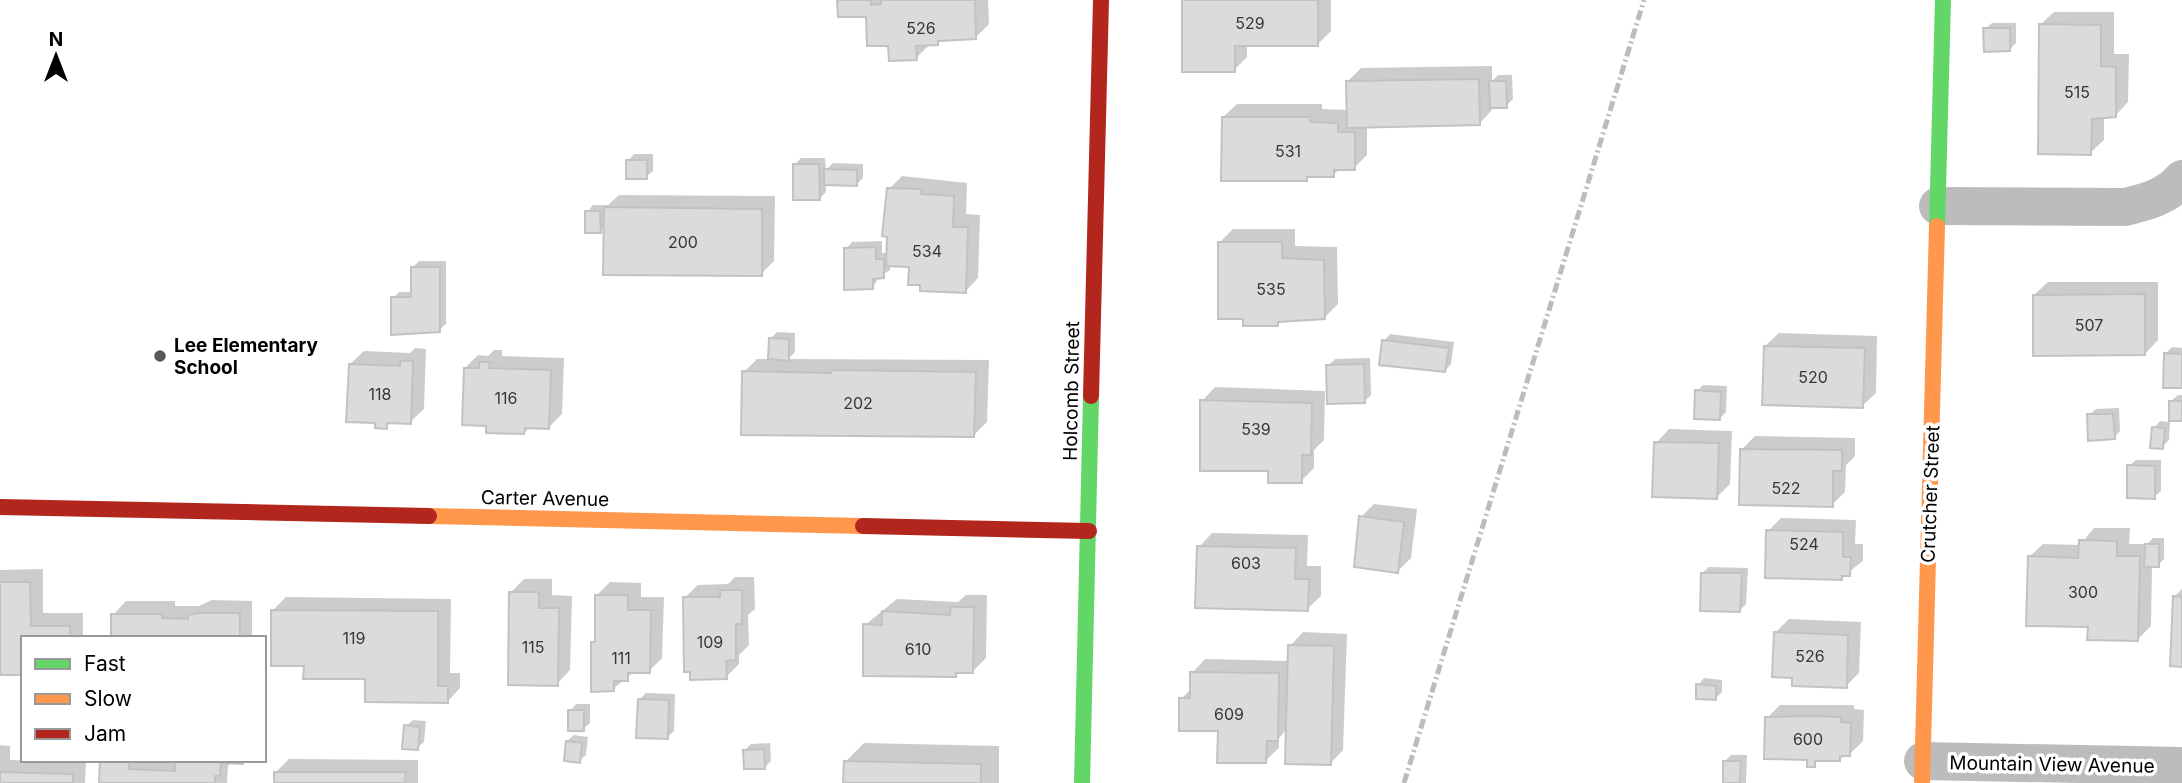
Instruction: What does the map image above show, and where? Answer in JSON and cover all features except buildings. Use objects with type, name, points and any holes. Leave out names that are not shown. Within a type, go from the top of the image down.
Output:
[{"type":"street","name":"Holcomb Street","points":[[1082,783],[1101,0]]},
{"type":"street","name":"Crutcher Street","points":[[1922,772],[1943,0]]},
{"type":"street","points":[[1938,206],[2125,207],[2151,201],[2174,188],[2182,179]]},
{"type":"street","name":"Carter Avenue","points":[[0,507],[1089,531]]},
{"type":"street","name":"Mountain View Avenue","points":[[1922,772],[2182,766]]},
{"type":"railway","points":[[1404,783],[1644,0]]},
{"type":"traffic: fast","points":[[1937,226],[1943,0]]},
{"type":"traffic: fast","points":[[1082,783],[1091,396]]},
{"type":"traffic: slow","points":[[1922,783],[1937,226]]},
{"type":"traffic: slow","points":[[429,516],[863,526]]},
{"type":"traffic: jam","points":[[1091,396],[1101,0]]},
{"type":"traffic: jam","points":[[0,507],[429,516]]},
{"type":"traffic: jam","points":[[863,526],[1089,531]]},
{"type":"place","name":"Lee Elementary School","points":[[160,356]]}]
